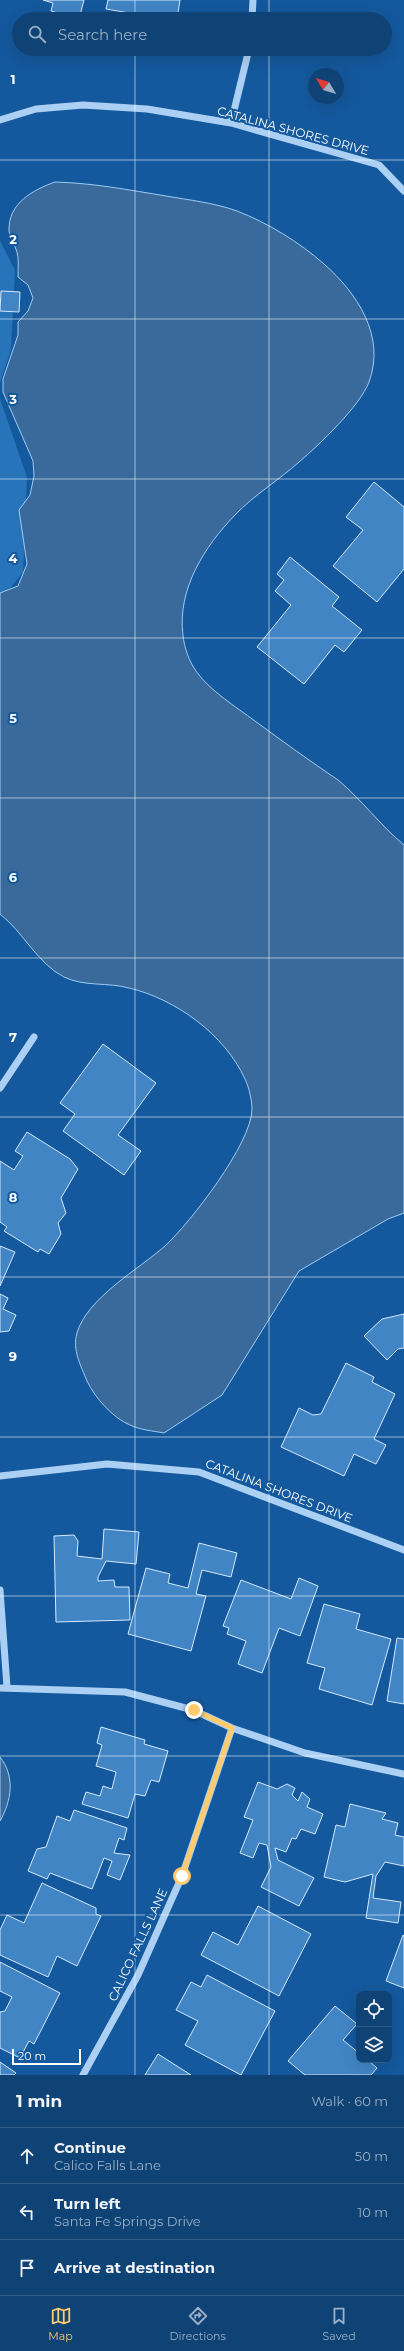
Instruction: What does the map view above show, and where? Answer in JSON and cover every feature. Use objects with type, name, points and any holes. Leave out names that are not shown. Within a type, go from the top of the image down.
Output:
[{"type":"street","points":[[252,12],[253,0]]},
{"type":"street","points":[[231,123],[247,56]]},
{"type":"street","name":"CATALINA SHORES DRIVE","points":[[0,120],[36,110],[83,105],[147,109],[231,123],[379,165],[404,191]]},
{"type":"street","points":[[0,1088],[34,1037]]},
{"type":"street","name":"CATALINA SHORES DRIVE","points":[[0,1476],[107,1464],[199,1472],[404,1550]]},
{"type":"street","points":[[0,1590],[4,1688],[125,1692],[194,1710],[232,1728],[305,1753],[404,1774]]},
{"type":"street","name":"CALICO FALLS LANE","points":[[83,2075],[138,1975],[182,1876],[232,1728]]},
{"type":"shaded area","points":[[55,182],[111,187],[202,202],[237,211],[260,221],[304,248],[324,264],[347,288],[365,317],[371,332],[374,348],[373,365],[369,382],[357,402],[338,425],[291,469],[242,508],[213,540],[196,569],[189,585],[184,601],[182,618],[184,644],[187,654],[201,678],[231,704],[338,780],[404,845],[404,1213],[388,1219],[299,1271],[222,1395],[164,1433],[134,1427],[117,1418],[105,1407],[90,1387],[80,1364],[76,1352],[77,1333],[91,1308],[102,1296],[165,1246],[204,1202],[218,1182],[242,1142],[249,1124],[252,1109],[248,1086],[236,1063],[225,1048],[197,1021],[181,1010],[147,993],[121,986],[80,982],[64,977],[46,964],[0,914],[0,593],[18,586],[27,564],[19,510],[30,495],[34,476],[33,461],[3,392],[3,379],[18,335],[18,322],[28,311],[33,298],[28,285],[18,277],[18,255],[9,231],[10,221],[17,205],[38,189]]},
{"type":"shaded area","points":[[0,241],[15,270],[11,349],[0,383]]},
{"type":"shaded area","points":[[0,399],[27,477],[23,572],[0,601]]},
{"type":"shaded area","points":[[0,1757],[8,1772],[10,1788],[7,1805],[0,1821]]},
{"type":"building","points":[[43,0],[84,0],[81,12],[51,11],[53,3]]},
{"type":"building","points":[[108,0],[180,0],[178,12],[124,12],[106,9]]},
{"type":"building","points":[[1,291],[20,292],[19,312],[0,311]]},
{"type":"building","points":[[374,482],[404,507],[404,569],[377,602],[333,566],[363,530],[346,517]]},
{"type":"building","points":[[290,557],[339,597],[332,606],[362,630],[344,652],[335,645],[304,684],[257,647],[291,605],[275,591],[284,580],[277,574]]},
{"type":"building","points":[[103,1044],[156,1083],[118,1135],[141,1151],[124,1175],[63,1131],[75,1114],[60,1103]]},
{"type":"building","points":[[27,1132],[70,1159],[78,1169],[61,1198],[66,1213],[58,1223],[61,1234],[49,1254],[40,1249],[38,1252],[4,1231],[7,1227],[0,1222],[0,1161],[14,1170],[23,1156],[15,1151]]},
{"type":"building","points":[[0,1246],[15,1252],[0,1286]]},
{"type":"building","points":[[0,1294],[8,1298],[3,1309],[16,1315],[9,1331],[0,1332]]},
{"type":"building","points":[[404,1314],[404,1348],[398,1349],[387,1360],[364,1336],[382,1319]]},
{"type":"building","points":[[346,1363],[374,1377],[372,1382],[395,1394],[374,1439],[386,1445],[376,1464],[354,1454],[344,1476],[281,1447],[299,1408],[313,1415],[321,1414]]},
{"type":"building","points":[[104,1529],[139,1532],[136,1564],[106,1561],[98,1577],[98,1581],[114,1580],[115,1587],[129,1587],[130,1620],[56,1622],[54,1536],[74,1535],[78,1541],[77,1556],[102,1559]]},
{"type":"building","points":[[199,1543],[237,1553],[231,1577],[202,1570],[196,1594],[206,1596],[191,1651],[128,1634],[146,1568],[170,1574],[168,1583],[188,1588]]},
{"type":"building","points":[[299,1578],[318,1586],[300,1636],[279,1628],[262,1673],[238,1664],[246,1641],[227,1634],[229,1628],[223,1626],[241,1580],[291,1599]]},
{"type":"building","points":[[324,1604],[360,1614],[356,1629],[391,1639],[372,1705],[319,1689],[325,1668],[307,1663]]},
{"type":"building","points":[[397,1638],[404,1639],[404,1704],[387,1701]]},
{"type":"building","points":[[101,1727],[145,1740],[144,1744],[168,1751],[159,1782],[151,1780],[145,1796],[135,1794],[128,1818],[82,1804],[86,1792],[100,1796],[103,1786],[112,1789],[116,1772],[96,1766],[102,1745],[97,1743]]},
{"type":"building","points":[[258,1782],[277,1789],[287,1784],[295,1788],[292,1795],[298,1801],[302,1792],[310,1799],[307,1807],[323,1814],[315,1834],[301,1829],[296,1839],[292,1838],[286,1852],[275,1848],[278,1860],[314,1878],[299,1906],[261,1887],[271,1867],[267,1845],[259,1843],[253,1858],[240,1853],[253,1820],[244,1817]]},
{"type":"building","points":[[350,1804],[386,1813],[382,1819],[398,1823],[395,1835],[404,1837],[404,1866],[385,1862],[376,1876],[373,1898],[401,1902],[398,1923],[366,1918],[373,1874],[345,1882],[324,1877],[336,1825],[345,1827]]},
{"type":"building","points":[[74,1810],[127,1828],[124,1840],[119,1838],[114,1853],[130,1855],[120,1880],[107,1875],[112,1861],[104,1858],[92,1889],[50,1873],[47,1879],[28,1871],[37,1849],[46,1847],[57,1816],[70,1821]]},
{"type":"building","points":[[42,1883],[96,1908],[96,1914],[101,1916],[77,1966],[57,1956],[48,1977],[0,1955],[0,1930],[7,1915],[24,1923]]},
{"type":"building","points":[[258,1906],[311,1934],[279,1996],[201,1955],[213,1932],[238,1945]]},
{"type":"building","points":[[403,1935],[404,1936],[404,1988],[386,1981]]},
{"type":"building","points":[[0,1962],[60,1993],[34,2044],[29,2041],[20,2058],[0,2048],[0,2012],[5,2011],[12,1997],[0,1991]]},
{"type":"building","points":[[207,1975],[275,2011],[241,2075],[185,2045],[198,2021],[176,2010],[191,1982],[201,1987]]},
{"type":"building","points":[[335,2006],[356,2023],[343,2040],[356,2051],[356,2063],[371,2063],[377,2068],[371,2075],[305,2075],[288,2061]]},
{"type":"building","points":[[158,2054],[191,2075],[145,2075]]},
{"type":"building","points":[[0,2062],[16,2073],[14,2075],[0,2075]]},
{"type":"route","points":[[182,1876],[232,1728],[194,1710]]}]
